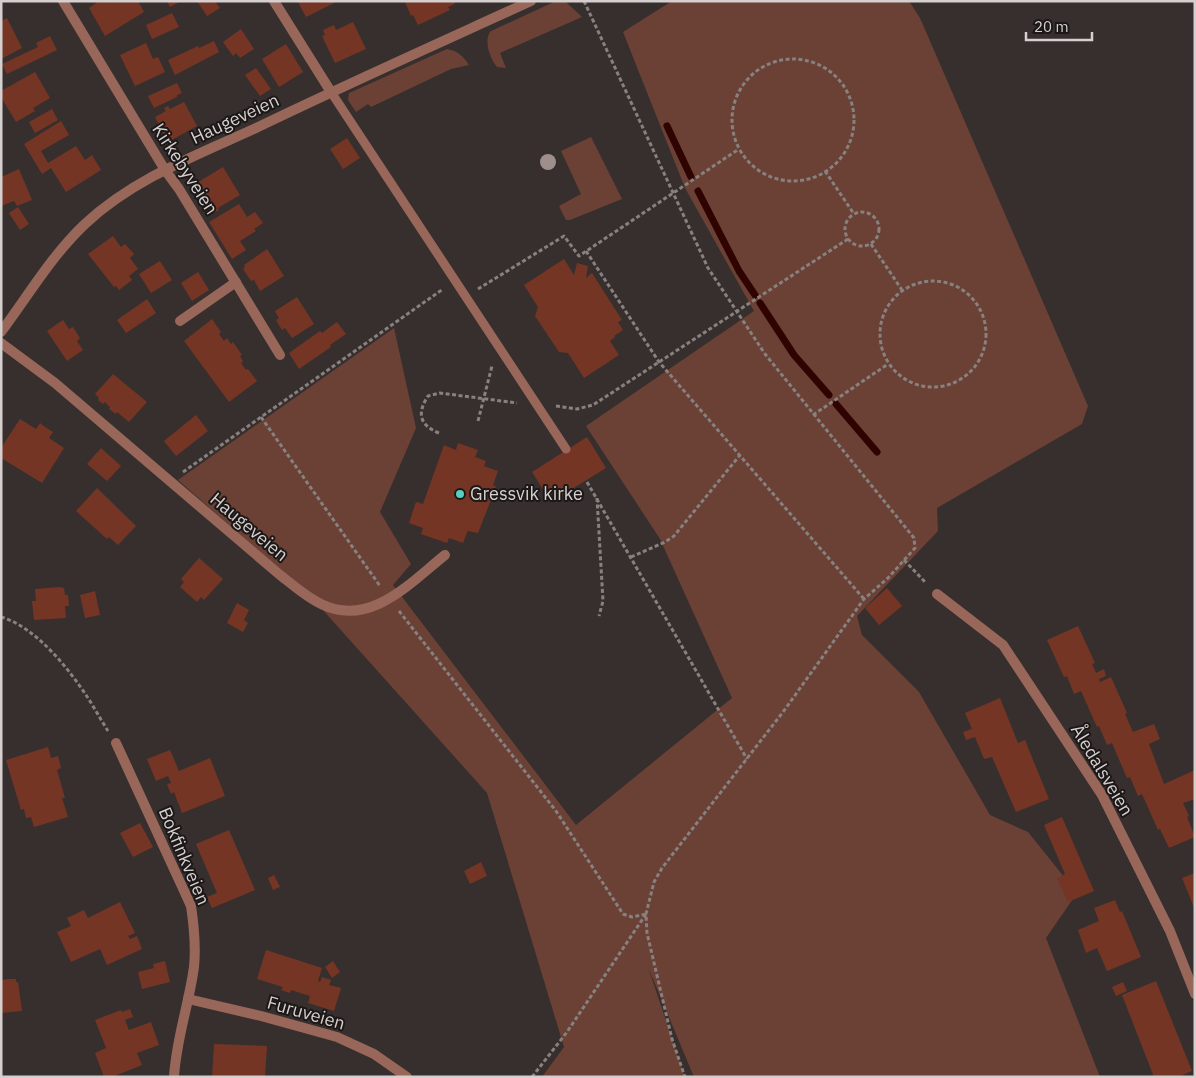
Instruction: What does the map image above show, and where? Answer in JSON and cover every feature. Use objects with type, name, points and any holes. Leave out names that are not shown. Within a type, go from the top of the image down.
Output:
[{"type":"street","name":"Kirkebyveien","points":[[63,1],[164,170],[179,189],[280,355]]},
{"type":"street","points":[[274,1],[331,92]]},
{"type":"street","name":"Haugeveien","points":[[1,332],[60,252],[85,224],[119,196],[164,170],[531,1]]},
{"type":"street","points":[[180,321],[236,282]]},
{"type":"street","name":"Haugeveien","points":[[1,343],[55,383],[280,575],[306,595],[322,604],[337,610],[351,612],[390,600],[445,555]]},
{"type":"street","name":"Åledalsveien","points":[[937,594],[1003,645],[1102,795],[1170,932],[1195,994]]},
{"type":"street","name":"Bokfinkveien","points":[[116,743],[191,906],[195,930],[194,966],[175,1059],[174,1077]]},
{"type":"street","name":"Furuveien","points":[[188,999],[261,1016],[337,1037],[374,1054],[407,1077]]},
{"type":"lane","points":[[331,92],[566,450]]},
{"type":"path","points":[[584,1],[708,268],[764,354],[914,538],[915,548],[888,578],[864,599],[783,712],[662,868],[654,882],[646,914],[647,933],[672,1039],[685,1077]]},
{"type":"path","points":[[789,58],[809,61],[828,69],[842,84],[851,102],[854,121],[850,141],[840,158],[825,171],[807,179],[787,180],[768,176],[751,165],[739,149],[732,130],[732,109],[739,90],[743,85],[752,74],[769,63],[789,58]]},
{"type":"path","points":[[465,297],[564,236],[579,256],[739,149]]},
{"type":"path","points":[[825,171],[854,214]]},
{"type":"path","points":[[865,212],[878,222],[880,233],[871,244],[863,247],[857,246],[848,239],[846,222],[854,214],[865,212]]},
{"type":"path","points":[[439,433],[428,428],[422,419],[423,405],[428,396],[440,393],[577,409],[593,405],[848,239]]},
{"type":"path","points":[[871,244],[902,290]]},
{"type":"path","points":[[586,251],[659,362],[864,599]]},
{"type":"path","points":[[170,480],[454,281]]},
{"type":"path","points":[[927,281],[947,283],[965,291],[975,300],[986,324],[986,344],[979,363],[960,381],[934,388],[914,384],[897,374],[888,364],[882,349],[881,324],[890,302],[902,290],[914,284],[927,281]]},
{"type":"path","points":[[478,421],[497,346]]},
{"type":"path","points":[[813,415],[888,364]]},
{"type":"path","points":[[261,417],[390,600],[556,811],[623,914],[632,917],[646,914]]},
{"type":"path","points":[[631,557],[674,536],[740,455]]},
{"type":"path","points":[[587,482],[747,760]]},
{"type":"path","points":[[596,498],[603,601],[599,616]]},
{"type":"path","points":[[904,560],[937,594]]},
{"type":"path","points":[[1,617],[26,629],[62,664],[89,699],[116,743]]},
{"type":"path","points":[[532,1077],[567,1032],[646,914]]},
{"type":"shaded area","points":[[556,1],[565,1],[582,17],[500,53],[506,68],[497,67],[488,49],[488,39],[491,31]]},
{"type":"shaded area","points":[[672,1],[909,1],[920,18],[1088,406],[1082,424],[937,508],[938,531],[857,616],[862,635],[919,692],[990,815],[1028,832],[1077,893],[1046,938],[1100,1077],[694,1077],[648,967],[685,1077],[542,1077],[564,1047],[487,793],[313,599],[178,480],[394,328],[416,428],[380,512],[411,564],[393,585],[576,825],[732,698],[660,539],[586,426],[754,311],[685,188],[623,32]]},
{"type":"shaded area","points":[[447,49],[460,54],[469,65],[451,69],[371,107],[368,104],[356,112],[348,100],[349,93]]},
{"type":"shaded area","points":[[591,137],[622,199],[566,220],[559,206],[581,194],[561,151]]},
{"type":"building","points":[[99,1],[116,1],[117,3],[120,1],[138,1],[144,12],[105,36],[89,8]]},
{"type":"building","points":[[167,1],[181,1],[170,7]]},
{"type":"building","points":[[197,1],[215,1],[220,8],[207,16]]},
{"type":"building","points":[[299,1],[338,1],[306,17],[298,2]]},
{"type":"building","points":[[454,1],[455,4],[448,7],[450,10],[418,25],[413,15],[411,16],[405,2]]},
{"type":"building","points":[[172,13],[179,27],[152,39],[146,25]]},
{"type":"building","points":[[7,18],[22,48],[1,59],[1,21]]},
{"type":"building","points":[[353,22],[366,49],[335,63],[322,36],[325,35],[323,30],[334,25],[336,30]]},
{"type":"building","points":[[241,29],[254,49],[240,58],[236,53],[233,56],[223,42]]},
{"type":"building","points":[[50,36],[57,50],[7,74],[2,64],[38,47],[36,43]]},
{"type":"building","points":[[214,41],[219,52],[175,75],[168,60]]},
{"type":"building","points":[[146,43],[153,59],[158,57],[165,72],[135,86],[120,55]]},
{"type":"building","points":[[286,44],[303,72],[279,87],[262,59]]},
{"type":"building","points":[[256,68],[271,89],[260,96],[245,75]]},
{"type":"building","points":[[35,72],[50,98],[33,108],[35,111],[16,122],[1,97],[1,91]]},
{"type":"building","points":[[177,83],[182,93],[154,108],[148,96]]},
{"type":"building","points":[[184,102],[197,126],[168,142],[155,117],[166,111],[164,108],[168,106],[170,109]]},
{"type":"building","points":[[52,109],[58,120],[35,133],[29,122]]},
{"type":"building","points":[[61,121],[69,135],[41,151],[48,163],[76,146],[85,160],[92,155],[101,170],[66,192],[51,168],[42,174],[24,144]]},
{"type":"building","points":[[347,138],[360,158],[343,169],[330,149]]},
{"type":"building","points":[[223,167],[240,195],[218,208],[219,210],[208,215],[190,187]]},
{"type":"building","points":[[19,169],[32,200],[17,206],[14,201],[1,206],[1,177]]},
{"type":"building","points":[[239,204],[247,217],[255,212],[263,223],[254,229],[256,231],[240,241],[246,250],[232,259],[209,222]]},
{"type":"building","points":[[18,207],[29,224],[20,230],[9,213]]},
{"type":"building","points":[[113,236],[121,247],[125,244],[134,254],[130,258],[138,269],[129,276],[132,280],[119,290],[116,286],[114,287],[88,254]]},
{"type":"building","points":[[267,249],[284,276],[260,291],[254,280],[251,281],[243,269],[244,265]]},
{"type":"building","points":[[564,259],[574,275],[577,263],[588,266],[586,278],[592,273],[622,320],[618,322],[623,330],[610,341],[619,355],[584,378],[568,353],[559,352],[535,316],[538,307],[524,285]]},
{"type":"building","points":[[160,261],[172,280],[151,293],[139,274]]},
{"type":"building","points":[[198,272],[209,290],[192,301],[181,283]]},
{"type":"building","points":[[297,297],[314,324],[292,338],[285,328],[282,330],[276,320],[279,318],[275,311]]},
{"type":"building","points":[[147,299],[156,313],[126,333],[117,320]]},
{"type":"building","points":[[212,319],[221,332],[219,334],[224,341],[227,338],[231,344],[233,342],[242,355],[240,356],[243,361],[241,363],[257,381],[229,402],[184,341]]},
{"type":"building","points":[[63,320],[69,329],[73,327],[80,338],[77,341],[83,350],[67,361],[47,331]]},
{"type":"building","points":[[337,322],[346,334],[299,369],[289,353],[320,331],[322,333]]},
{"type":"building","points":[[113,374],[147,402],[129,422],[117,412],[116,414],[109,409],[110,407],[105,402],[103,404],[98,400],[99,398],[95,394]]},
{"type":"building","points":[[196,415],[208,431],[176,456],[164,441]]},
{"type":"building","points":[[20,419],[36,429],[40,423],[53,432],[49,438],[64,448],[42,483],[1,458],[1,448]]},
{"type":"building","points":[[587,437],[606,468],[551,502],[532,472]]},
{"type":"building","name":"Gressvik kirke","points":[[458,443],[478,450],[475,457],[486,461],[484,466],[498,471],[493,485],[496,487],[478,533],[468,530],[463,543],[449,538],[447,543],[421,534],[423,528],[409,523],[416,502],[423,504],[444,445],[456,450]]},
{"type":"building","points":[[101,448],[121,466],[107,481],[87,464]]},
{"type":"building","points":[[97,488],[136,526],[118,545],[109,537],[107,539],[76,511]]},
{"type":"building","points":[[199,558],[223,579],[204,600],[201,597],[197,602],[180,587],[184,582],[181,579]]},
{"type":"building","points":[[64,588],[65,595],[68,595],[69,606],[65,606],[66,618],[34,620],[32,601],[36,601],[35,589]]},
{"type":"building","points":[[887,588],[902,606],[879,625],[865,608]]},
{"type":"building","points":[[95,591],[100,615],[85,618],[80,595]]},
{"type":"building","points":[[237,603],[249,610],[244,620],[248,623],[243,632],[227,623]]},
{"type":"building","points":[[1078,626],[1095,663],[1092,664],[1096,673],[1104,669],[1106,676],[1099,679],[1100,682],[1111,677],[1133,732],[1154,724],[1160,739],[1149,744],[1164,784],[1195,770],[1195,799],[1183,803],[1195,837],[1169,848],[1160,829],[1158,830],[1142,794],[1138,796],[1130,777],[1127,778],[1112,743],[1107,745],[1081,691],[1074,694],[1067,676],[1064,677],[1047,640]]},
{"type":"building","points":[[1000,698],[1018,743],[1025,740],[1049,799],[1016,812],[992,757],[984,759],[975,737],[966,740],[963,732],[972,729],[965,713]]},
{"type":"building","points":[[48,747],[51,758],[58,756],[61,768],[57,770],[65,798],[62,798],[68,817],[34,827],[31,817],[26,818],[24,809],[21,810],[6,760]]},
{"type":"building","points":[[170,750],[179,771],[210,758],[225,796],[182,813],[174,792],[171,794],[167,784],[171,783],[168,776],[156,781],[147,759]]},
{"type":"building","points":[[1062,817],[1094,891],[1068,902],[1057,878],[1065,874],[1044,825]]},
{"type":"building","points":[[140,823],[153,847],[133,857],[120,833]]},
{"type":"building","points":[[229,830],[255,890],[212,908],[207,897],[217,893],[196,844]]},
{"type":"building","points":[[481,862],[487,876],[470,884],[464,871]]},
{"type":"building","points":[[1195,873],[1195,910],[1182,878]]},
{"type":"building","points":[[274,875],[280,887],[273,890],[268,878]]},
{"type":"building","points":[[1115,900],[1120,912],[1122,911],[1141,957],[1107,971],[1097,948],[1086,953],[1078,930],[1099,921],[1094,908]]},
{"type":"building","points":[[120,902],[135,933],[128,936],[130,939],[137,936],[142,949],[107,965],[100,949],[71,962],[57,932],[71,926],[67,918],[84,910],[88,918]]},
{"type":"building","points":[[266,950],[322,968],[318,981],[320,982],[322,977],[331,980],[329,985],[341,988],[334,1011],[308,1003],[310,996],[291,990],[290,993],[281,990],[283,987],[257,979]]},
{"type":"building","points":[[165,961],[170,982],[142,989],[138,972],[154,968],[153,964]]},
{"type":"building","points":[[333,961],[340,972],[332,978],[325,967]]},
{"type":"building","points":[[16,979],[16,982],[18,982],[22,1011],[1,1013],[1,980]]},
{"type":"building","points":[[1156,981],[1192,1071],[1178,1077],[1154,1077],[1122,995]]},
{"type":"building","points":[[1123,982],[1127,991],[1116,996],[1112,987]]},
{"type":"building","points":[[130,1009],[133,1017],[125,1020],[129,1030],[151,1022],[159,1045],[137,1053],[142,1065],[112,1077],[104,1077],[95,1053],[106,1048],[95,1020],[121,1010],[122,1012]]},
{"type":"building","points":[[214,1044],[267,1046],[265,1077],[212,1077]]},
{"type":"waterway","points":[[667,126],[691,177]]},
{"type":"waterway","points":[[698,191],[739,271],[755,295]]},
{"type":"waterway","points":[[760,303],[794,355],[829,395]]},
{"type":"waterway","points":[[836,404],[877,452]]},
{"type":"place","name":"Gressvik kirke","points":[[460,494]]}]
